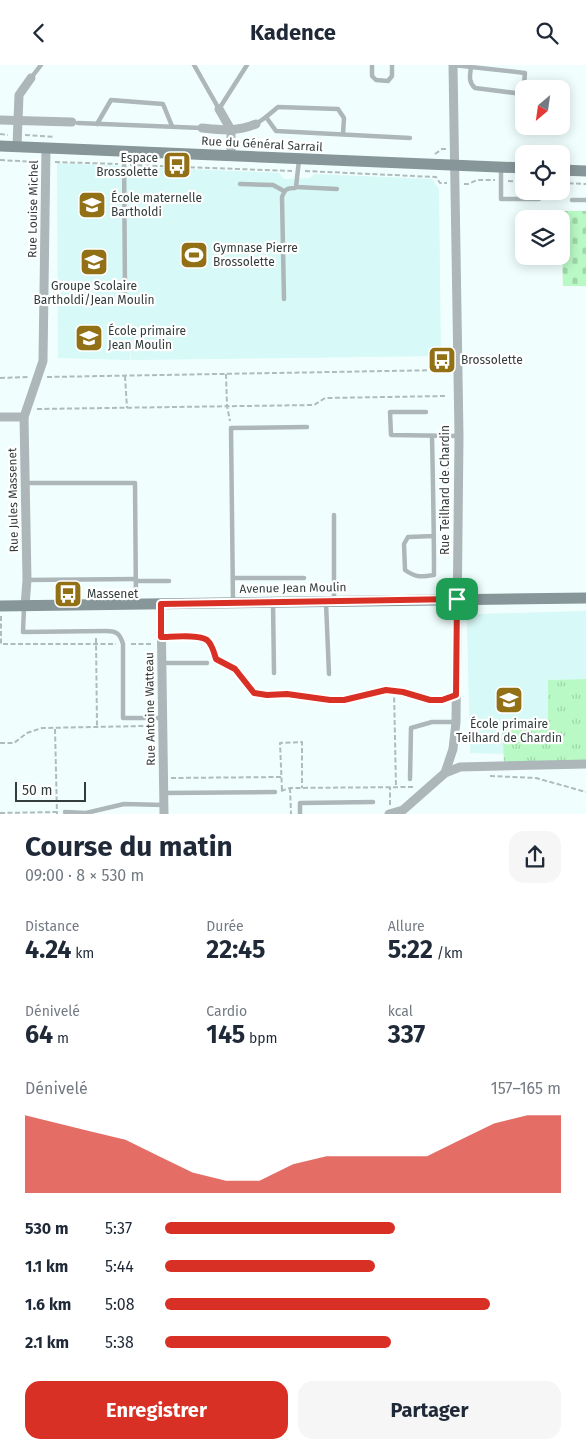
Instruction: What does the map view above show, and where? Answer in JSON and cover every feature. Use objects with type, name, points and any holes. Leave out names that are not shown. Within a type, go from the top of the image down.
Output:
[{"type":"street","name":"Rue Teilhard de Chardin","points":[[445,773],[453,749],[456,722],[458,350],[453,65]]},
{"type":"street","points":[[17,146],[19,95],[31,78]]},
{"type":"street","points":[[219,109],[231,130],[231,156]]},
{"type":"street","points":[[0,120],[75,122]]},
{"type":"street","points":[[202,128],[231,130],[244,129],[256,124]]},
{"type":"street","name":"Rue du Général Sarrail","points":[[0,146],[231,156],[298,165],[515,168]]},
{"type":"street","name":"Rue Louise Michel","points":[[24,417],[43,361],[46,148]]},
{"type":"street","points":[[570,170],[586,171]]},
{"type":"street","points":[[0,417],[24,417]]},
{"type":"street","name":"Rue Jules Massenet","points":[[24,417],[27,580],[25,606]]},
{"type":"street","name":"Avenue Jean Moulin","points":[[0,606],[586,598]]},
{"type":"street","name":"Rue Antoine Watteau","points":[[161,604],[164,809]]},
{"type":"street","name":"Rue Teilhard de Chardin","points":[[453,749],[460,767]]},
{"type":"street","points":[[389,812],[403,810],[445,773],[460,767],[586,764]]},
{"type":"lane","points":[[31,78],[40,65]]},
{"type":"lane","points":[[194,65],[219,109],[247,65]]},
{"type":"lane","points":[[372,65],[372,76],[376,80],[388,81],[392,76],[392,65]]},
{"type":"lane","points":[[453,65],[471,67],[525,73],[523,94],[475,88],[471,85],[470,80],[471,67]]},
{"type":"lane","points":[[97,124],[110,101],[163,104],[172,127]]},
{"type":"lane","points":[[256,124],[278,107],[338,109],[344,118],[343,134]]},
{"type":"lane","points":[[266,117],[276,131],[410,138]]},
{"type":"lane","points":[[75,122],[202,128]]},
{"type":"lane","points":[[124,151],[125,293]]},
{"type":"lane","points":[[296,187],[298,165]]},
{"type":"lane","points":[[501,167],[501,199],[515,199]]},
{"type":"lane","points":[[240,184],[273,185],[284,191]]},
{"type":"lane","points":[[284,299],[282,197],[284,191],[287,188],[296,187],[336,189]]},
{"type":"lane","points":[[572,200],[586,200]]},
{"type":"lane","points":[[426,412],[390,412],[391,435],[458,436]]},
{"type":"lane","points":[[233,602],[232,428],[307,427]]},
{"type":"lane","points":[[432,435],[434,536],[434,575],[419,578],[405,570],[404,544],[408,537],[434,536]]},
{"type":"lane","points":[[25,483],[135,483],[136,605]]},
{"type":"lane","points":[[328,674],[334,515]]},
{"type":"lane","points":[[233,578],[304,578]]},
{"type":"lane","points":[[27,580],[170,581]]},
{"type":"lane","points":[[273,602],[274,673]]},
{"type":"lane","points":[[25,606],[24,632],[114,631],[120,636],[123,645],[123,719],[163,717]]},
{"type":"lane","points":[[161,663],[207,663]]},
{"type":"lane","points":[[410,779],[411,728],[432,722],[456,722]]},
{"type":"lane","points":[[164,793],[275,792]]},
{"type":"lane","points":[[300,814],[300,803],[373,802]]},
{"type":"lane","points":[[64,813],[86,813],[124,804],[164,809]]},
{"type":"path","points":[[0,160],[124,165],[298,165],[436,177],[440,183],[468,184],[477,179],[515,181]]},
{"type":"path","points":[[570,183],[586,184]]},
{"type":"path","points":[[0,378],[444,370]]},
{"type":"path","points":[[226,374],[227,405],[232,428]]},
{"type":"path","points":[[125,376],[127,408]]},
{"type":"path","points":[[27,407],[37,409],[314,405],[325,399],[447,396]]},
{"type":"path","points":[[1,615],[1,644],[151,644]]},
{"type":"path","points":[[96,631],[98,727]]},
{"type":"path","points":[[161,637],[198,637],[206,640],[212,646],[216,659],[235,669],[254,693],[267,695],[287,694],[317,699],[344,700],[374,691],[394,690],[430,700],[442,700],[456,695]]},
{"type":"path","points":[[394,690],[396,787]]},
{"type":"path","points":[[0,743],[14,743],[27,733],[42,728],[151,726]]},
{"type":"path","points":[[55,728],[57,813]]},
{"type":"path","points":[[282,790],[280,743],[302,742],[302,788]]},
{"type":"path","points":[[486,766],[486,776],[536,778],[586,792]]},
{"type":"path","points":[[170,777],[282,777]]},
{"type":"path","points":[[275,792],[290,788],[423,786]]},
{"type":"path","points":[[389,812],[390,787]]},
{"type":"path","points":[[290,788],[291,814]]},
{"type":"path","points":[[0,813],[64,813]]},
{"type":"shaded area","points":[[57,163],[279,173],[284,179],[310,178],[314,174],[432,179],[439,189],[441,356],[131,360],[131,350],[130,360],[58,358]]},
{"type":"shaded area","name":"École primaire Teilhard de Chardin","points":[[586,611],[586,679],[548,680],[548,721],[503,722],[503,754],[470,753],[467,621],[476,614]]},
{"type":"green space","points":[[570,211],[586,211],[586,286],[563,286],[562,265],[570,265]]},
{"type":"green space","points":[[586,679],[586,763],[504,765],[502,722],[548,721],[548,680]]},
{"type":"place","name":"Espace Brossolette","points":[[177,165]]},
{"type":"place","name":"École maternelle Bartholdi","points":[[92,205]]},
{"type":"place","name":"Gymnase Pierre Brossolette","points":[[194,255]]},
{"type":"place","name":"Groupe Scolaire Bartholdi/Jean Moulin","points":[[94,262]]},
{"type":"place","name":"École primaire Jean Moulin","points":[[89,338]]},
{"type":"place","name":"Brossolette","points":[[442,360]]},
{"type":"place","name":"Massenet","points":[[68,594]]},
{"type":"place","name":"École primaire Teilhard de Chardin","points":[[509,700]]},
{"type":"route","points":[[457,599],[456,695],[442,700],[430,700],[394,690],[374,691],[344,700],[317,699],[287,694],[267,695],[254,693],[235,669],[216,659],[212,646],[206,640],[198,637],[161,637],[161,604],[457,599]]}]
